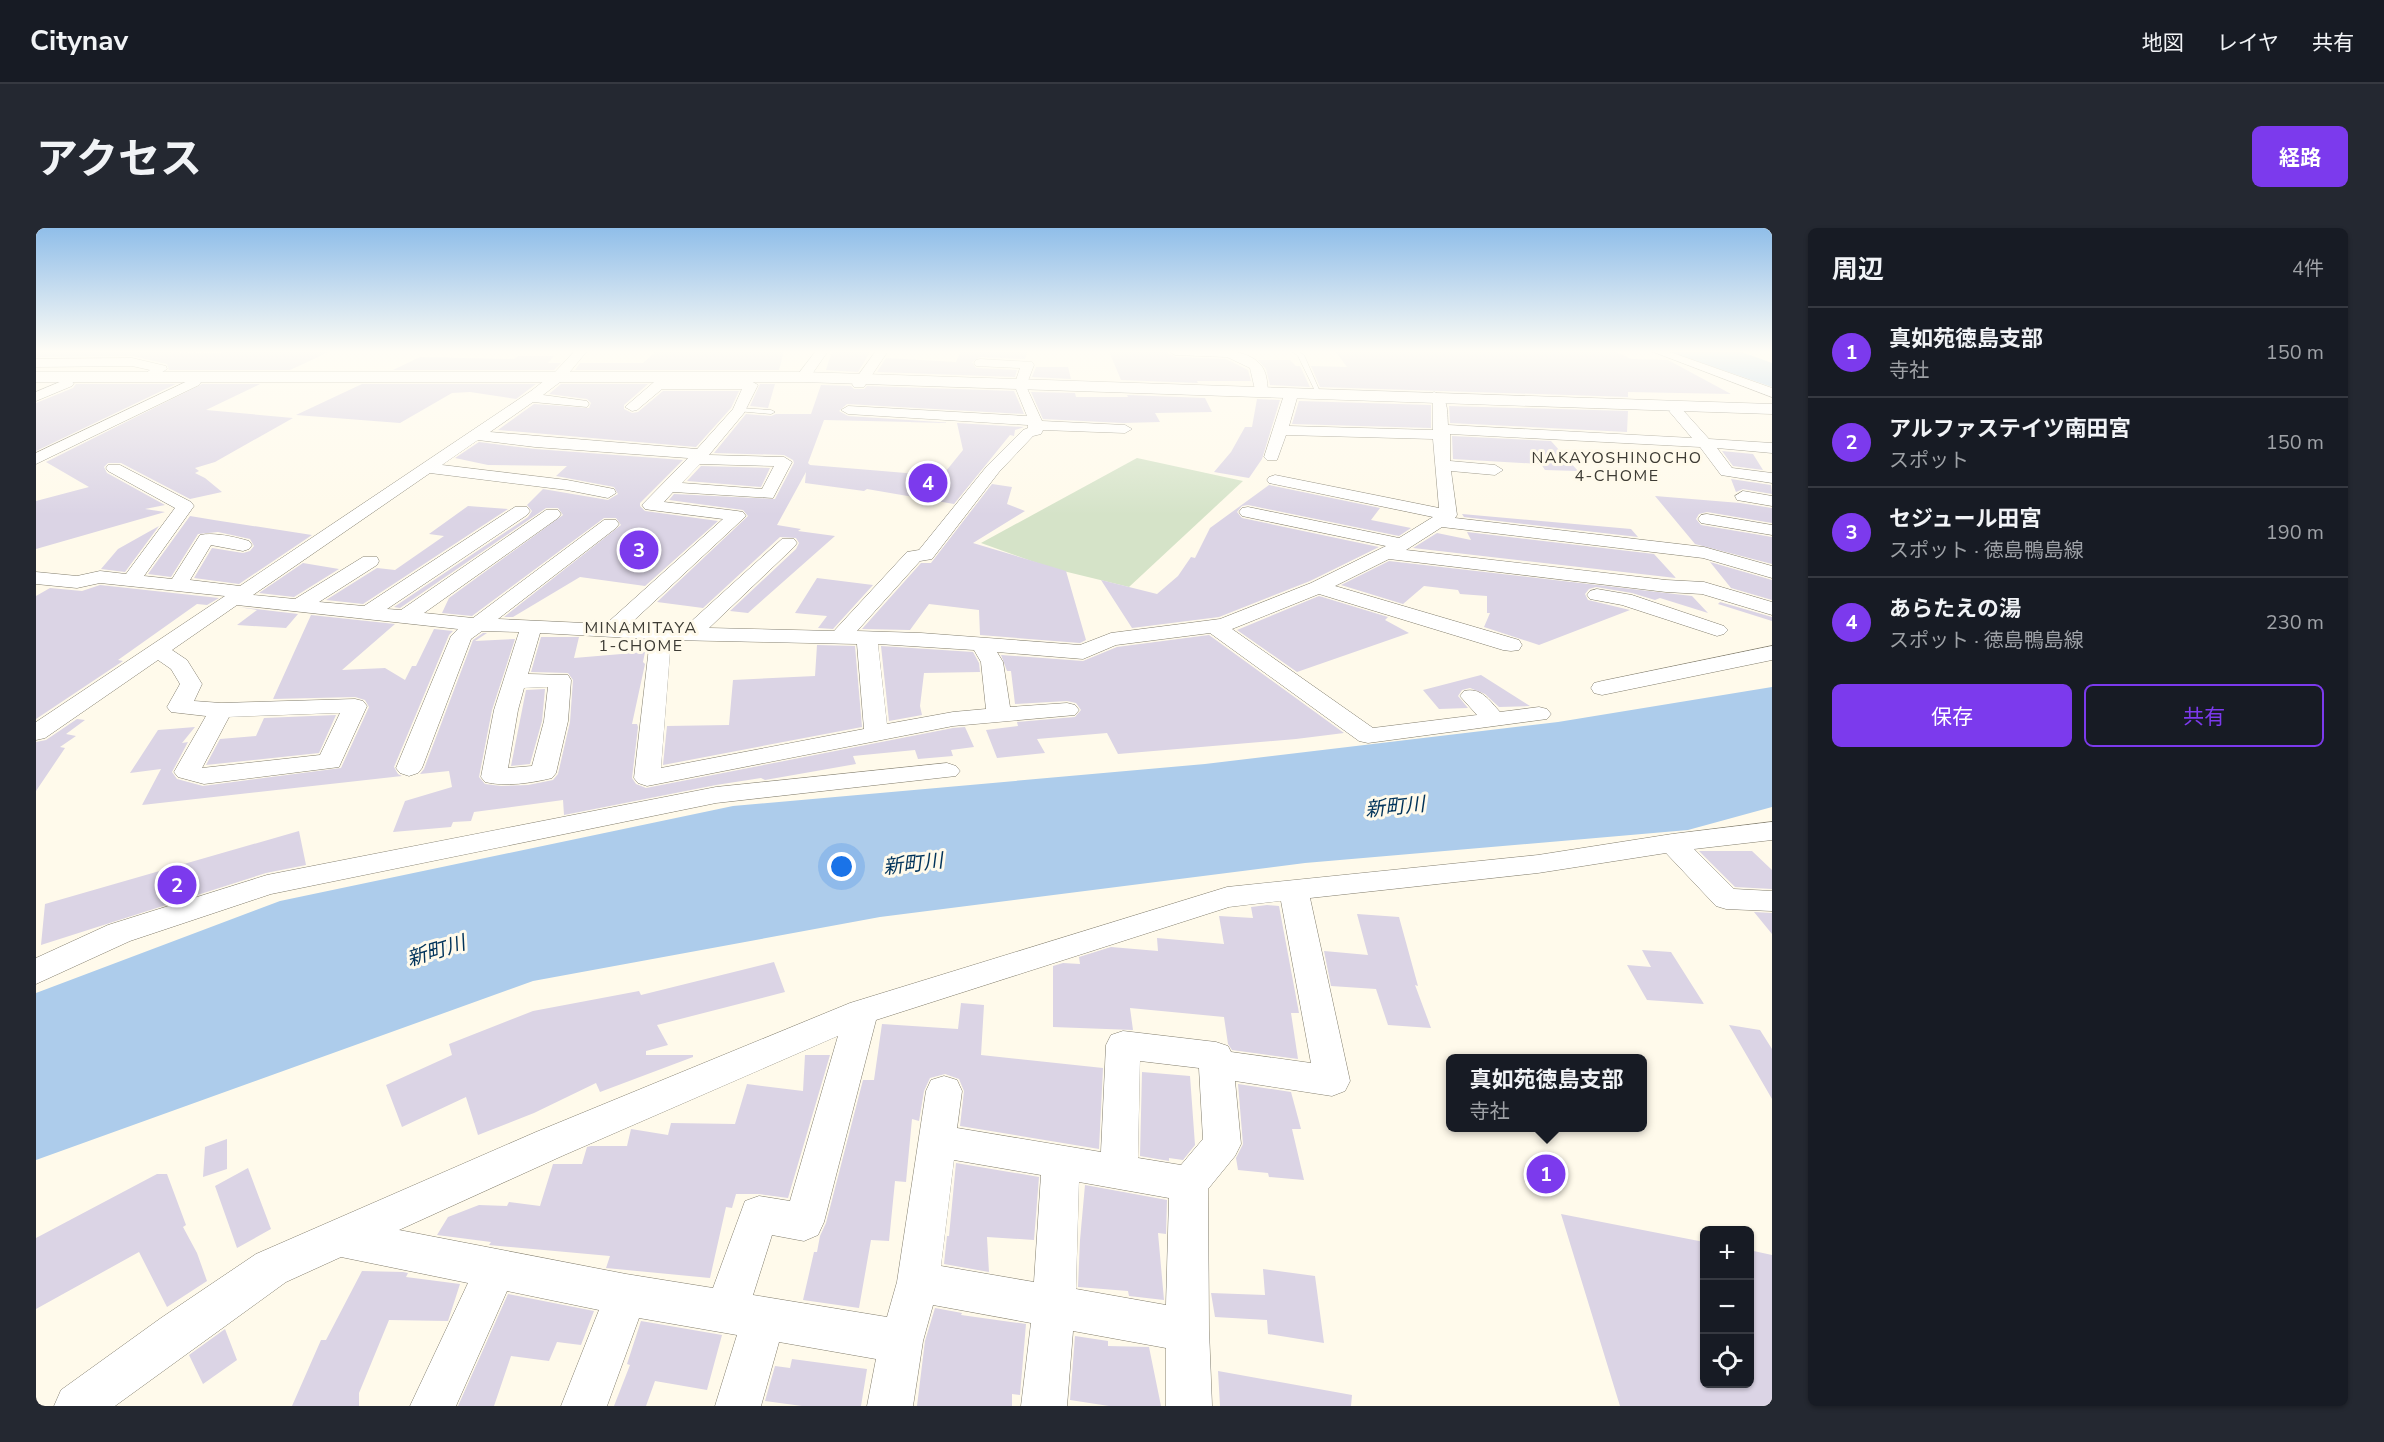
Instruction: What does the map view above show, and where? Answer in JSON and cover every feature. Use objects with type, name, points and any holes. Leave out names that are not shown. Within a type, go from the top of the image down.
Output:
[{"type":"main road","points":[[1567,406],[1772,414]]},
{"type":"main road","points":[[1659,406],[1772,409]]},
{"type":"street","points":[[36,459],[145,406]]},
{"type":"street","points":[[36,733],[519,406]]},
{"type":"street","points":[[570,414],[581,406]]},
{"type":"street","points":[[612,630],[737,516],[651,505],[698,457],[741,406]]},
{"type":"street","points":[[929,415],[930,406]]},
{"type":"street","points":[[962,406],[978,407]]},
{"type":"street","points":[[841,636],[914,556],[925,555],[993,469],[1028,433],[1036,431],[1029,406]]},
{"type":"street","points":[[1272,457],[1288,406]]},
{"type":"street","points":[[1438,406],[1443,432],[1443,518]]},
{"type":"street","points":[[847,411],[1125,429]]},
{"type":"street","points":[[1676,411],[1727,472],[1772,478]]},
{"type":"street","points":[[1281,430],[1443,432],[1772,448]]},
{"type":"street","points":[[476,435],[698,457],[784,462],[767,494],[669,487]]},
{"type":"street","points":[[1443,465],[1496,470]]},
{"type":"street","points":[[114,468],[185,506],[132,579]]},
{"type":"street","points":[[427,468],[567,485],[608,493]]},
{"type":"street","points":[[1275,480],[1443,518],[1704,553],[1772,572]]},
{"type":"street","points":[[1743,496],[1772,501]]},
{"type":"street","points":[[366,614],[521,511]]},
{"type":"street","points":[[1248,512],[1394,549],[1666,586],[1704,588],[1772,609]]},
{"type":"street","points":[[406,616],[552,514]]},
{"type":"street","points":[[36,578],[77,582],[100,577],[132,579],[178,584],[298,606],[475,624],[690,634],[867,637],[1083,652],[1111,639],[1224,625],[1318,587],[1361,566],[1394,549],[1443,518]]},
{"type":"street","points":[[1707,519],[1772,530]]},
{"type":"street","points":[[409,768],[462,636],[610,524]]},
{"type":"street","points":[[1704,553],[1720,537]]},
{"type":"street","points":[[178,584],[206,538],[243,544]]},
{"type":"street","points":[[690,634],[788,543]]},
{"type":"street","points":[[298,606],[370,561]]},
{"type":"street","points":[[1361,566],[1625,598],[1717,630]]},
{"type":"street","points":[[1318,587],[1511,645]]},
{"type":"street","points":[[1214,626],[1368,736],[1539,714]]},
{"type":"street","points":[[516,681],[531,627]]},
{"type":"street","points":[[661,633],[647,778],[876,732],[953,719],[1067,710]]},
{"type":"street","points":[[867,637],[876,732]]},
{"type":"street","points":[[982,644],[992,662],[999,716]]},
{"type":"street","points":[[158,650],[179,665],[191,684],[179,707],[221,710],[355,706],[330,762],[204,776],[187,772],[221,710]]},
{"type":"street","points":[[1602,688],[1772,653]]},
{"type":"street","points":[[1472,696],[1494,719]]},
{"type":"street","points":[[36,972],[119,933],[267,885],[716,795],[948,771]]},
{"type":"street","points":[[77,1406],[271,1268],[549,1144],[862,1012],[1227,897],[1538,864],[1672,843],[1772,831]]},
{"type":"street","points":[[1672,843],[1726,898],[1772,901]]},
{"type":"street","points":[[1217,1064],[1332,1081],[1294,890]]},
{"type":"street","points":[[738,1406],[745,1314],[759,1214],[804,1222],[862,1012]]},
{"type":"street","points":[[1119,1170],[1123,1045],[1216,1056],[1222,1144],[1189,1184],[1187,1330],[1189,1406]]},
{"type":"street","points":[[890,1406],[901,1341],[918,1282],[944,1091]]},
{"type":"street","points":[[937,1141],[1119,1170],[1189,1184]]},
{"type":"street","points":[[1044,1406],[1054,1307],[1061,1162]]},
{"type":"street","points":[[342,1238],[626,1295],[901,1341]]},
{"type":"street","points":[[433,1406],[496,1268]]},
{"type":"street","points":[[918,1282],[1187,1330]]},
{"type":"street","points":[[584,1406],[626,1295]]},
{"type":"lane","points":[[739,410],[771,412]]},
{"type":"green space","points":[[1137,458],[1243,481],[1129,587],[1051,568],[981,543]]},
{"type":"water","name":"新町川","points":[[1772,687],[1772,807],[1688,830],[1305,863],[880,917],[533,981],[36,1160],[36,993],[280,901],[733,806],[1205,764],[1558,722]]},
{"type":"building","points":[[36,406],[130,406],[36,451]]},
{"type":"building","points":[[158,406],[214,406],[206,410],[293,418],[215,462],[195,468],[199,471],[195,473],[222,492],[190,499],[121,463],[108,463],[104,467],[107,473],[165,505],[145,509],[165,512],[36,549],[36,501],[89,487],[46,462]]},
{"type":"building","points":[[315,406],[430,406],[400,423],[296,415]]},
{"type":"building","points":[[531,406],[589,408],[590,406],[624,406],[624,409],[632,413],[638,412],[645,406],[732,406],[696,447],[498,430]]},
{"type":"building","points":[[814,406],[845,406],[839,411],[848,416],[954,423],[824,420],[808,463],[942,476],[963,450],[957,423],[1024,427],[1015,430],[1014,436],[1010,435],[954,504],[867,489],[864,491],[805,483],[806,472],[777,525],[801,529],[798,531],[835,536],[748,613],[730,611],[796,549],[799,543],[796,538],[780,537],[703,608],[657,602],[748,516],[743,510],[669,500],[674,494],[775,499],[794,463],[793,460],[784,455],[714,453],[746,414],[771,416],[811,414]]},
{"type":"building","points":[[882,406],[1021,406],[1024,414]]},
{"type":"building","points":[[1037,406],[1209,406],[1212,412],[1155,413],[1160,422],[1123,423],[1043,419]]},
{"type":"building","points":[[1256,406],[1278,406],[1262,459],[1249,478],[1214,472],[1231,452],[1245,427],[1252,427]]},
{"type":"building","points":[[1297,406],[1431,406],[1431,428],[1292,424]]},
{"type":"building","points":[[1449,406],[1628,411],[1627,432],[1450,423]]},
{"type":"building","points":[[1452,436],[1551,441],[1578,471],[1545,470],[1541,464],[1453,459]]},
{"type":"building","points":[[479,442],[535,449],[683,460],[640,503],[640,506],[645,511],[718,521],[645,586],[580,577],[513,617],[504,617],[621,525],[616,518],[604,518],[472,616],[442,613],[449,598],[563,515],[558,508],[546,508],[400,608],[394,607],[528,517],[532,511],[527,505],[543,489],[608,500],[618,494],[614,487],[556,476],[567,466],[488,465],[455,458]]},
{"type":"building","points":[[1722,451],[1753,454],[1763,470],[1733,466]]},
{"type":"building","points":[[701,466],[770,468],[761,487],[687,481]]},
{"type":"building","points":[[1731,479],[1771,485],[1772,494],[1743,489],[1736,492]]},
{"type":"building","points":[[992,484],[1012,487],[1007,504],[1025,511],[973,543],[1066,571],[1086,640],[1080,643],[980,635],[979,610],[929,604],[910,630],[862,629],[921,563],[931,563]]},
{"type":"building","points":[[1269,485],[1380,508],[1371,520],[1411,528],[1399,536],[1248,505],[1242,506],[1237,512],[1242,518],[1379,547],[1310,581],[1219,617],[1132,628],[1101,580],[1157,594],[1178,576],[1191,557],[1195,558],[1210,528]]},
{"type":"building","points":[[1655,496],[1772,508],[1772,523],[1707,512],[1699,514],[1696,519],[1701,525],[1772,537],[1772,564],[1695,544]]},
{"type":"building","points":[[468,506],[508,509],[363,604],[326,600],[377,568],[395,570],[444,536],[429,534]]},
{"type":"building","points":[[1462,514],[1631,529],[1638,537],[1464,517]]},
{"type":"building","points":[[190,516],[312,535],[239,584],[194,578],[212,548],[243,553],[250,551],[254,546],[250,539],[218,532],[198,534],[171,577],[148,574]]},
{"type":"building","points":[[159,526],[125,572],[101,569],[118,549]]},
{"type":"building","points":[[1467,532],[1654,554],[1676,578],[1413,548],[1437,533],[1471,540]]},
{"type":"building","points":[[1389,561],[1692,596],[1708,613],[1660,598],[1655,600],[1632,593],[1596,587],[1589,589],[1585,594],[1588,600],[1630,610],[1539,645],[1484,627],[1490,613],[1487,613],[1487,596],[1460,594],[1458,590],[1424,586],[1403,604],[1341,585]]},
{"type":"building","points":[[1710,562],[1772,580],[1772,600],[1731,588]]},
{"type":"building","points":[[303,563],[339,569],[294,597],[259,593]]},
{"type":"building","points":[[817,578],[873,585],[833,629],[818,628],[827,616],[795,613]]},
{"type":"building","points":[[100,585],[219,598],[207,605],[197,604],[118,660],[123,661],[36,719],[36,596],[50,588],[82,591]]},
{"type":"building","points":[[1319,596],[1388,617],[1385,620],[1409,633],[1297,672],[1237,630]]},
{"type":"building","points":[[1720,602],[1772,617],[1772,621],[1718,604]]},
{"type":"building","points":[[238,607],[298,614],[286,628],[237,625],[257,610]]},
{"type":"building","points":[[311,615],[395,624],[342,670],[385,668],[405,680],[412,666],[416,666],[434,629],[453,631],[449,635],[394,767],[402,776],[142,805],[161,769],[130,773],[158,730],[195,727],[182,743],[188,742],[172,772],[177,779],[203,786],[341,768],[369,707],[365,700],[355,697],[273,699]]},
{"type":"building","points":[[487,633],[475,641],[515,639],[492,710],[479,777],[485,784],[528,785],[553,780],[558,774],[570,722],[573,680],[568,673],[531,672],[541,637],[579,637],[574,658],[645,652],[643,662],[645,664],[632,724],[637,724],[638,727],[632,778],[636,784],[646,788],[953,728],[965,727],[974,747],[951,750],[953,756],[918,759],[915,750],[853,756],[856,764],[765,780],[761,778],[716,785],[564,815],[563,800],[474,812],[471,821],[453,822],[451,827],[393,832],[405,801],[452,787],[449,771],[420,774],[424,769],[473,640]]},
{"type":"building","points":[[1209,635],[1344,733],[1118,754],[1107,733],[1037,739],[1045,753],[997,758],[986,730],[1018,726],[1017,722],[1075,717],[1081,710],[1076,703],[1067,701],[1015,704],[1011,671],[1007,671],[1001,655],[1083,661],[1117,647]]},
{"type":"building","points":[[817,645],[855,646],[862,727],[663,765],[667,726],[729,725],[733,680],[815,676]]},
{"type":"building","points":[[881,646],[973,652],[979,663],[980,672],[924,673],[920,706],[922,715],[889,721]]},
{"type":"building","points":[[1481,675],[1530,706],[1499,707],[1485,694],[1470,688],[1462,690],[1458,696],[1468,708],[1439,709],[1423,690]]},
{"type":"building","points":[[545,689],[542,721],[530,764],[511,766],[526,690]]},
{"type":"building","points":[[336,715],[319,753],[206,765],[220,739],[256,736],[264,718]]},
{"type":"building","points":[[77,719],[85,720],[66,734],[76,736],[60,747],[65,748],[36,791],[36,742],[46,740]]},
{"type":"building","points":[[299,831],[306,865],[266,873],[41,945],[45,904]]},
{"type":"building","points":[[1699,851],[1752,851],[1772,870],[1772,889],[1735,887]]},
{"type":"building","points":[[1279,906],[1299,1013],[1291,1013],[1298,1059],[1232,1050],[1228,1044],[1224,1017],[1130,1008],[1133,1030],[1053,1027],[1053,966],[1063,963],[1080,964],[1079,957],[1111,947],[1158,951],[1157,938],[1224,944],[1219,916],[1253,918],[1251,907]]},
{"type":"building","points":[[1754,912],[1772,913],[1772,934]]},
{"type":"building","points":[[1357,914],[1399,917],[1418,986],[1415,985],[1431,1028],[1388,1025],[1376,989],[1331,986],[1324,951],[1368,955]]},
{"type":"building","points":[[1642,950],[1671,952],[1704,1004],[1647,1000],[1627,965],[1651,967]]},
{"type":"building","points":[[774,962],[785,992],[657,1025],[668,1045],[646,1051],[646,1055],[693,1055],[693,1057],[600,1092],[596,1083],[534,1113],[478,1135],[466,1097],[402,1127],[386,1085],[452,1055],[449,1044],[533,1011],[639,991],[641,995]]},
{"type":"building","points":[[961,1003],[984,1005],[981,1055],[1103,1068],[1099,1149],[960,1126],[964,1091],[959,1079],[945,1074],[930,1078],[924,1091],[919,1121],[912,1119],[906,1182],[895,1181],[889,1241],[871,1240],[859,1308],[803,1300],[814,1252],[817,1252],[820,1236],[826,1223],[863,1080],[874,1080],[882,1024],[958,1029]]},
{"type":"building","points":[[1729,1025],[1760,1030],[1772,1049],[1772,1099]]},
{"type":"building","points":[[805,1055],[830,1055],[788,1198],[736,1194],[732,1208],[726,1207],[710,1278],[606,1268],[610,1256],[489,1245],[491,1242],[437,1235],[448,1217],[479,1205],[507,1206],[509,1202],[540,1206],[553,1164],[582,1164],[587,1147],[591,1146],[627,1146],[631,1129],[668,1135],[671,1123],[735,1124],[747,1084],[803,1091]]},
{"type":"building","points":[[1142,1072],[1190,1076],[1195,1145],[1183,1160],[1169,1158],[1169,1161],[1140,1156]]},
{"type":"building","points":[[1238,1084],[1291,1092],[1301,1129],[1292,1129],[1304,1180],[1269,1177],[1268,1173],[1238,1170],[1236,1158],[1243,1144]]},
{"type":"building","points":[[227,1139],[227,1169],[203,1177],[205,1147]]},
{"type":"building","points":[[956,1163],[1039,1177],[1034,1240],[987,1237],[989,1272],[944,1264]]},
{"type":"building","points":[[248,1168],[271,1229],[237,1248],[215,1186]]},
{"type":"building","points":[[157,1174],[167,1174],[186,1225],[183,1227],[197,1253],[207,1281],[167,1307],[139,1252],[36,1309],[36,1238]]},
{"type":"building","points":[[1085,1185],[1167,1200],[1166,1234],[1158,1233],[1164,1300],[1129,1296],[1128,1291],[1078,1287]]},
{"type":"building","points":[[1561,1214],[1700,1241],[1700,1388],[1754,1388],[1754,1251],[1772,1255],[1772,1406],[1620,1406]]},
{"type":"building","points":[[1263,1269],[1315,1276],[1324,1343],[1268,1334],[1267,1320],[1215,1317],[1211,1293],[1265,1295]]},
{"type":"building","points":[[362,1271],[403,1272],[408,1273],[406,1277],[460,1284],[448,1321],[389,1320],[359,1393],[359,1406],[292,1406],[321,1340],[326,1340]]},
{"type":"building","points":[[508,1294],[594,1311],[581,1345],[557,1342],[549,1361],[511,1356],[494,1406],[458,1406]]},
{"type":"building","points":[[935,1308],[962,1313],[961,1315],[1026,1324],[1020,1395],[1012,1394],[1012,1406],[917,1406],[925,1341]]},
{"type":"building","points":[[641,1321],[722,1335],[707,1390],[655,1381],[646,1406],[614,1406],[630,1365],[627,1364]]},
{"type":"building","points":[[225,1329],[237,1360],[203,1384],[189,1355]]},
{"type":"building","points":[[1075,1336],[1108,1341],[1108,1346],[1149,1347],[1161,1406],[1109,1406],[1070,1400]]},
{"type":"building","points":[[792,1359],[867,1369],[861,1406],[802,1406],[765,1401],[775,1366],[790,1368]]},
{"type":"building","points":[[1218,1371],[1352,1395],[1351,1406],[1220,1406]]},
{"type":"place","name":"あらたえの湯","points":[[928,483]]},
{"type":"place","name":"セジュール田宮","points":[[639,550]]},
{"type":"place","name":"アルファステイツ南田宮","points":[[177,885]]},
{"type":"place","name":"真如苑徳島支部","points":[[1546,1174]]},
{"type":"district","name":"NAKAYOSHINOCHO 4-CHOME","points":[[1617,467]]},
{"type":"district","name":"MINAMITAYA 1-CHOME","points":[[641,637]]}]
